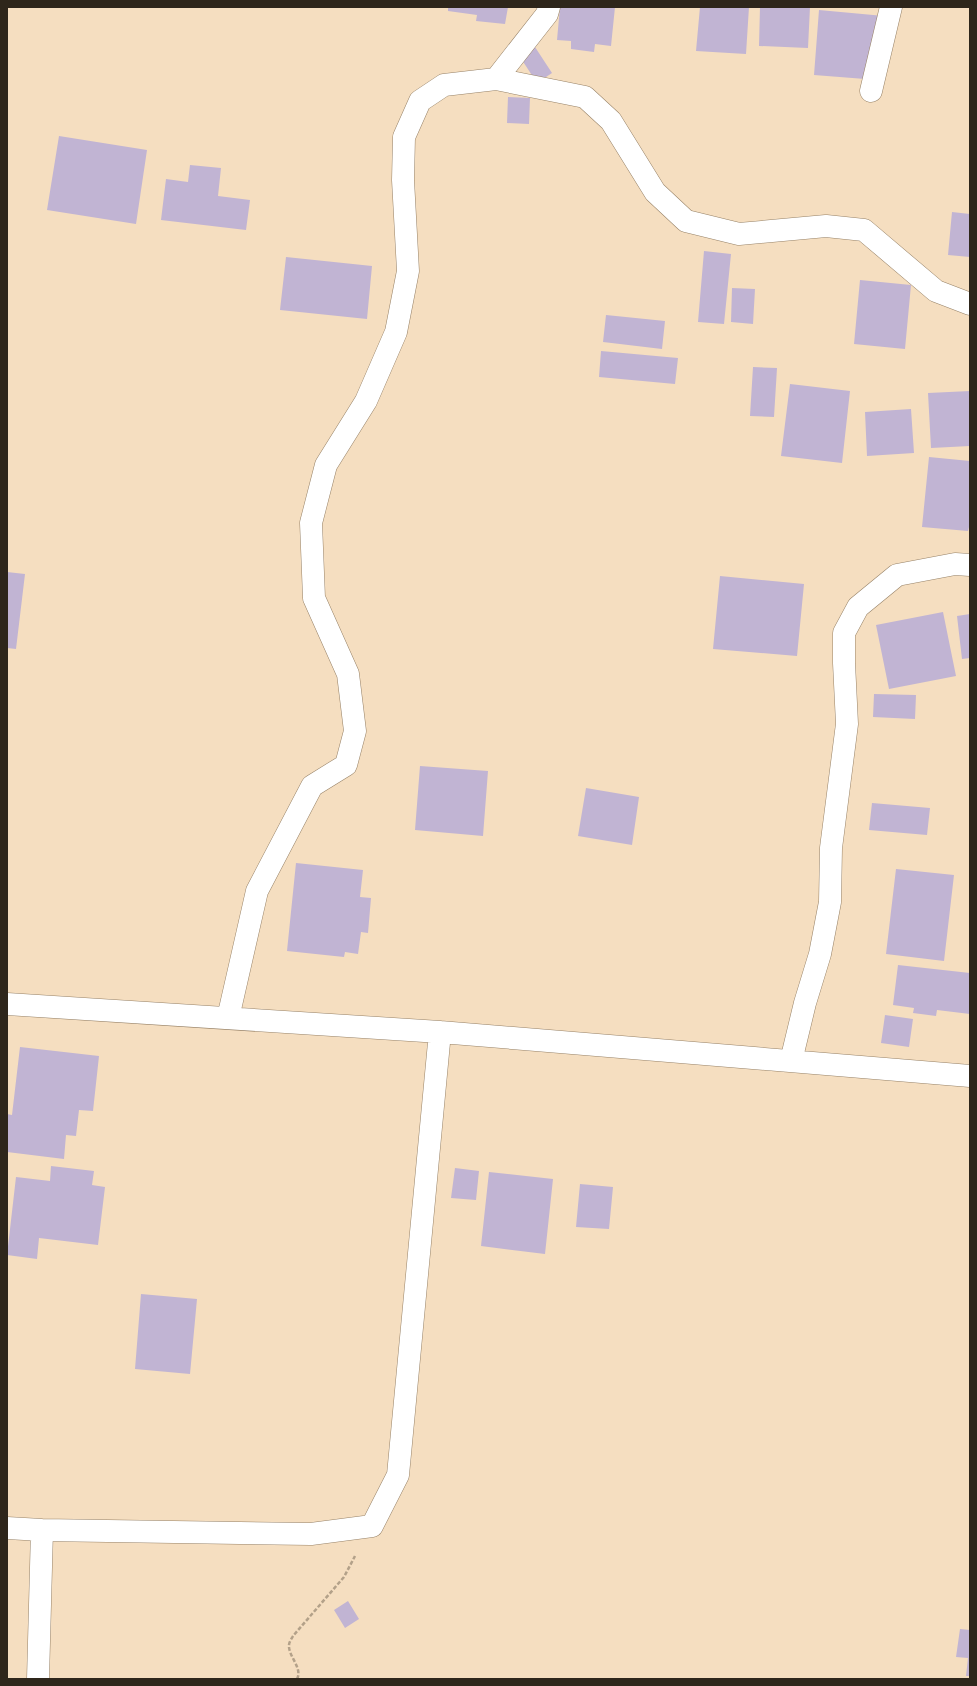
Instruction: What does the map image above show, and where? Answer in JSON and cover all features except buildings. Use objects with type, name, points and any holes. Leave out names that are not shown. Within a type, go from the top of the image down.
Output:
[{"type":"street","points":[[496,79],[547,14],[549,7]]},
{"type":"street","points":[[871,91],[891,7]]},
{"type":"street","points":[[228,1018],[257,891],[312,786],[346,765],[355,731],[348,674],[314,598],[311,523],[326,466],[366,401],[396,332],[408,271],[403,180],[404,137],[420,101],[444,85],[496,79],[585,97],[611,121],[655,192],[686,221],[740,234],[826,226],[864,230],[936,291],[970,304]]},
{"type":"street","points":[[791,1061],[805,1003],[820,954],[830,902],[831,848],[847,724],[844,633],[858,607],[897,575],[955,564],[970,565]]},
{"type":"street","points":[[7,1004],[440,1032],[970,1076]]},
{"type":"street","points":[[7,1528],[42,1530],[311,1534],[372,1526],[398,1475],[440,1032]]},
{"type":"street","points":[[38,1679],[42,1530]]},
{"type":"path","points":[[297,1679],[299,1676],[297,1667],[292,1657],[289,1644],[293,1636],[344,1577],[372,1526]]}]
